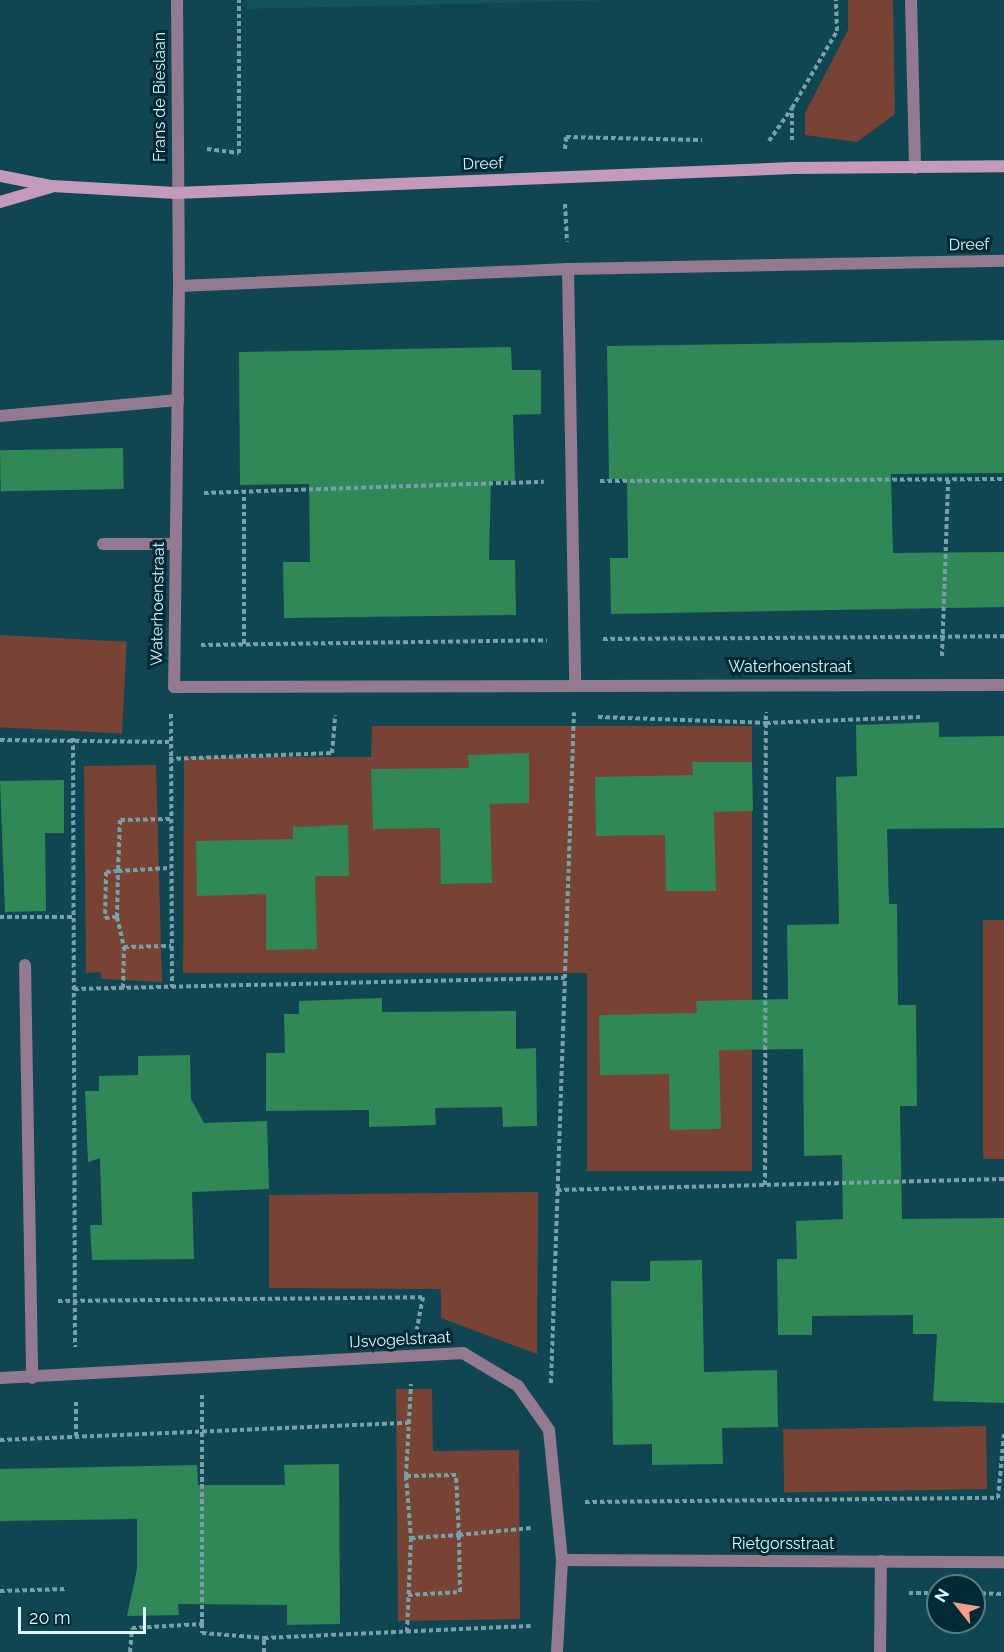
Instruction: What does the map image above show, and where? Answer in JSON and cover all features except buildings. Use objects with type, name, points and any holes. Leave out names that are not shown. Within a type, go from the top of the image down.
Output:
[{"type":"street","name":"Frans de Bieslaan","points":[[176,193],[177,0]]},
{"type":"street","points":[[911,0],[915,168]]},
{"type":"street","name":"Dreef","points":[[0,176],[52,186],[176,193],[792,168],[1004,166]]},
{"type":"street","name":"Dreef","points":[[0,202],[52,186]]},
{"type":"street","name":"Waterhoenstraat","points":[[176,193],[179,286],[174,687],[766,683],[1004,685]]},
{"type":"street","name":"Dreef","points":[[179,286],[568,269],[1004,261]]},
{"type":"street","points":[[568,269],[575,685]]},
{"type":"street","points":[[0,416],[178,400]]},
{"type":"street","points":[[103,544],[176,544]]},
{"type":"street","points":[[25,965],[32,1378]]},
{"type":"street","name":"IJsvogelstraat","points":[[0,1378],[463,1353],[518,1386],[549,1430],[562,1560],[557,1652]]},
{"type":"street","name":"Rietgorsstraat","points":[[562,1560],[1004,1562]]},
{"type":"street","points":[[880,1652],[881,1561]]},
{"type":"path","points":[[177,146],[239,153],[239,0]]},
{"type":"path","points":[[792,168],[792,108],[837,31],[836,0]]},
{"type":"path","points":[[176,493],[572,481],[1004,479]]},
{"type":"path","points":[[941,685],[948,480]]},
{"type":"path","points":[[244,492],[244,644]]},
{"type":"path","points":[[765,1185],[766,683]]},
{"type":"path","points":[[549,1430],[575,685]]},
{"type":"path","points":[[172,987],[169,742],[174,687]]},
{"type":"path","points":[[169,759],[332,753],[335,715],[347,715]]},
{"type":"path","points":[[562,717],[766,723],[928,716]]},
{"type":"path","points":[[0,740],[73,738],[169,742]]},
{"type":"path","points":[[73,738],[75,1374]]},
{"type":"path","points":[[123,988],[124,947],[117,917],[120,820],[170,819]]},
{"type":"path","points":[[117,917],[105,918],[106,872],[171,868]]},
{"type":"path","points":[[0,917],[74,917]]},
{"type":"path","points":[[124,947],[171,946]]},
{"type":"path","points":[[74,989],[565,978]]},
{"type":"path","points":[[557,1190],[1004,1179]]},
{"type":"path","points":[[75,1300],[423,1297],[412,1356],[406,1476],[411,1538],[407,1632]]},
{"type":"path","points":[[201,1367],[202,1633],[264,1638],[558,1625]]},
{"type":"path","points":[[0,1440],[409,1423]]},
{"type":"path","points":[[556,1503],[998,1498],[1004,1433]]},
{"type":"path","points":[[406,1476],[456,1475],[460,1592],[408,1595]]},
{"type":"path","points":[[411,1538],[559,1526]]},
{"type":"path","points":[[0,1592],[67,1589]]},
{"type":"path","points":[[986,1593],[1004,1594]]},
{"type":"path","points":[[130,1652],[132,1628],[202,1624]]},
{"type":"path","points":[[264,1638],[264,1652]]},
{"type":"shaded area","points":[[247,0],[624,0],[247,9]]},
{"type":"shaded area","points":[[848,0],[893,0],[895,114],[857,142],[805,135],[805,113],[848,30]]},
{"type":"shaded area","points":[[0,635],[127,642],[122,734],[0,727]]},
{"type":"shaded area","points":[[372,726],[752,726],[752,1171],[587,1171],[587,973],[183,973],[184,757],[371,757]]},
{"type":"shaded area","points":[[156,765],[162,982],[101,979],[101,972],[86,973],[84,766]]},
{"type":"shaded area","points":[[983,920],[1004,920],[1004,1159],[983,1159]]},
{"type":"shaded area","points":[[538,1192],[537,1354],[441,1318],[441,1289],[269,1288],[269,1195]]},
{"type":"shaded area","points":[[396,1389],[432,1389],[433,1451],[519,1450],[520,1619],[398,1621]]},
{"type":"shaded area","points":[[986,1426],[987,1489],[784,1493],[783,1430]]}]
